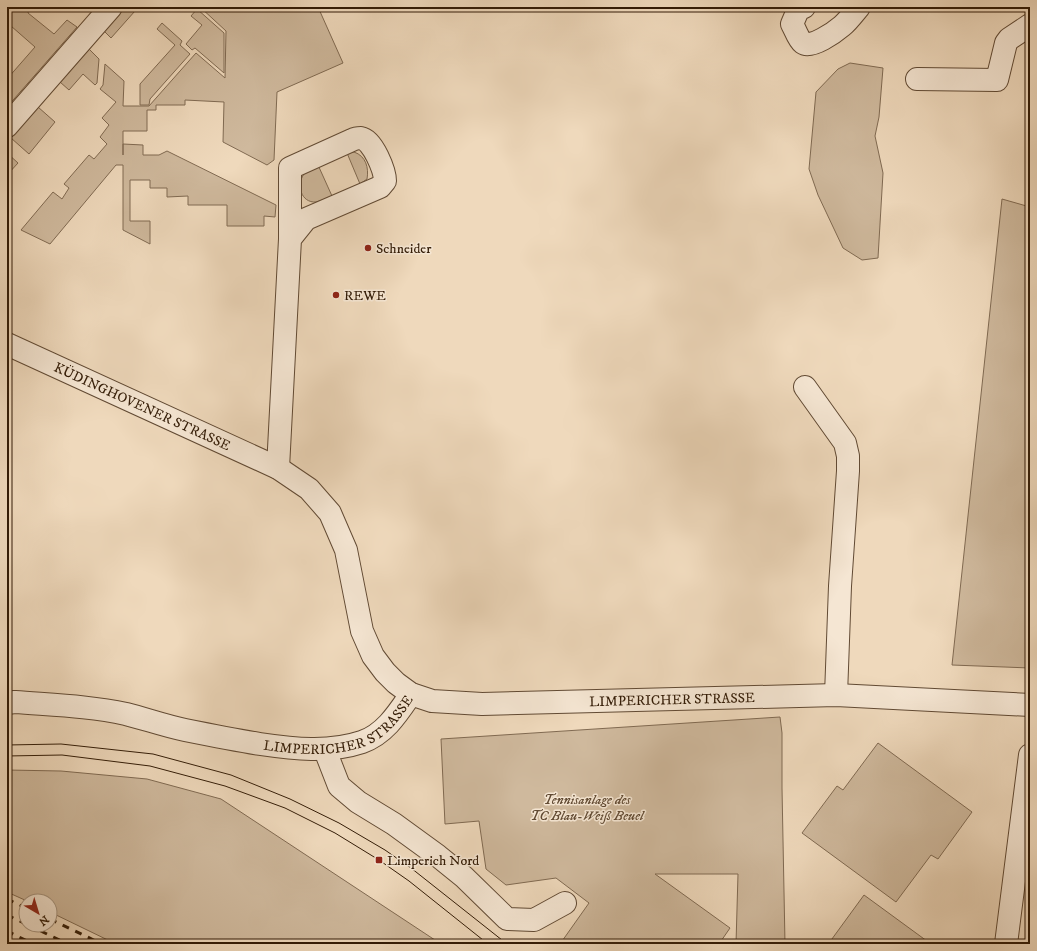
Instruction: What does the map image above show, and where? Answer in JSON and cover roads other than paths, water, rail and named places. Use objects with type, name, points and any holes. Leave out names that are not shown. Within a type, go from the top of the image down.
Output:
[{"type":"street","points":[[7,126],[111,7]]},
{"type":"street","points":[[804,7],[798,10],[792,24],[803,43],[810,45],[820,41],[843,26],[859,7]]},
{"type":"street","points":[[917,79],[997,80],[1006,43],[1009,39],[1030,25]]},
{"type":"street","points":[[278,468],[290,239],[290,168],[352,140],[362,138],[370,143],[385,174],[385,181],[380,187],[306,219],[290,239]]},
{"type":"street","name":"KÜDINGHOVENER STRASSE","points":[[7,344],[278,468],[309,489],[330,512],[346,550],[362,630],[373,656],[396,683],[411,694]]},
{"type":"street","points":[[805,387],[845,443],[848,456],[840,586],[836,695]]},
{"type":"street","name":"LIMPERICHER STRASSE","points":[[7,703],[15,702],[72,706],[125,714],[185,730],[238,740],[282,747],[325,750],[362,742],[380,732],[397,714],[411,694],[432,701],[482,704],[836,695],[1030,705]]},
{"type":"street","points":[[325,750],[339,786],[358,802],[394,824],[438,856],[464,877],[507,919],[534,920],[565,903]]},
{"type":"street","points":[[1006,944],[1030,756]]},
{"type":"tram line","points":[[7,745],[61,744],[153,754],[231,775],[290,799],[339,823],[385,850],[411,868],[507,944]]},
{"type":"tram line","points":[[7,756],[62,755],[150,766],[225,786],[285,808],[335,833],[379,860],[409,881],[488,944]]},
{"type":"railway","points":[[7,899],[18,904]]},
{"type":"railway","points":[[7,915],[18,920]]},
{"type":"railway","points":[[58,923],[102,944]]},
{"type":"railway","points":[[7,931],[33,944]]},
{"type":"railway","points":[[45,933],[68,944]]},
{"type":"place","name":"Schneider","points":[[368,248]]},
{"type":"place","name":"REWE","points":[[336,295]]},
{"type":"place","name":"Limperich Nord","points":[[379,860]]},
{"type":"park label","name":"Tennisanlage des TC Blau-Weiß Beuel","points":[[587,808]]}]
